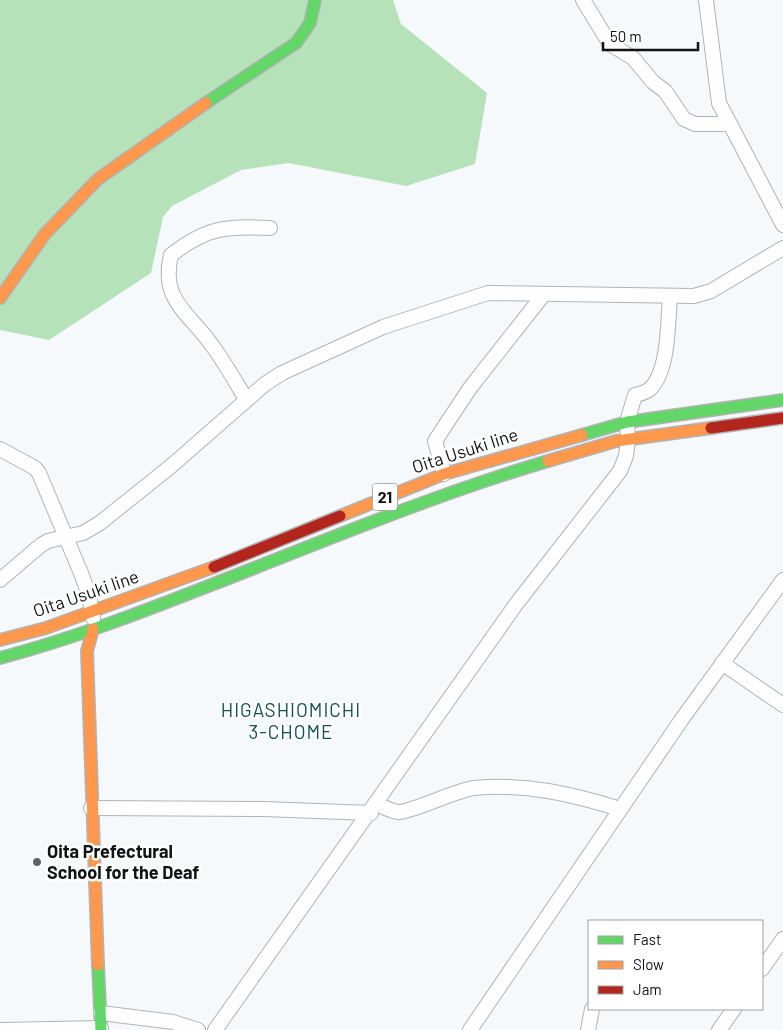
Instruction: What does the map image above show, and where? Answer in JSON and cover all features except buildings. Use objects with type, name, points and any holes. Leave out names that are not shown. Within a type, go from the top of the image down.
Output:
[{"type":"main road","points":[[0,298],[45,234],[83,193],[131,154],[296,43],[308,29],[312,19],[314,0]]},
{"type":"main road","name":"Oita Usuki line","points":[[0,640],[46,628],[206,570],[444,474],[627,422],[783,400]]},
{"type":"main road","name":"Oita Usuki line","points":[[0,658],[93,629],[436,496],[504,474],[628,439],[783,418]]},
{"type":"main road","points":[[93,629],[87,651],[91,808],[102,1013],[101,1029]]},
{"type":"street","points":[[583,0],[610,44],[633,58],[653,82],[665,91],[684,119],[695,124],[730,124]]},
{"type":"street","points":[[706,0],[717,97],[783,225]]},
{"type":"street","points":[[246,400],[210,342],[184,315],[171,290],[167,272],[171,255],[202,235],[221,228],[270,228]]},
{"type":"street","points":[[0,580],[41,545],[67,536],[83,533],[100,524],[170,467],[246,400],[282,373],[383,328],[488,293],[694,296],[711,291],[783,248]]},
{"type":"street","points":[[444,474],[435,441],[470,388],[544,294]]},
{"type":"street","points":[[215,1030],[374,808],[517,603],[620,471],[626,456],[627,422],[635,395],[649,390],[659,375],[667,337],[670,296]]},
{"type":"street","points":[[0,449],[35,468],[67,536],[93,611],[93,629]]},
{"type":"street","points":[[470,1030],[620,809],[722,663],[783,580]]},
{"type":"street","points":[[722,663],[783,705]]},
{"type":"street","points":[[91,808],[374,808],[400,813],[471,788],[506,786],[536,788],[579,796],[620,809]]},
{"type":"street","points":[[763,968],[783,939]]},
{"type":"street","points":[[588,1030],[592,1010]]},
{"type":"street","points":[[719,1030],[733,1010]]},
{"type":"street","points":[[102,1013],[173,1022],[198,1030]]},
{"type":"street","points":[[2,1030],[101,1029]]},
{"type":"green space","points":[[0,0],[393,0],[401,24],[487,93],[475,164],[406,186],[289,163],[241,170],[172,206],[163,217],[151,273],[49,340],[0,330]]},
{"type":"traffic: fast","points":[[206,103],[296,43],[310,23],[315,0]]},
{"type":"traffic: fast","points":[[582,435],[627,422],[783,400]]},
{"type":"traffic: fast","points":[[0,658],[107,624],[420,504],[548,461]]},
{"type":"traffic: fast","points":[[98,965],[101,1030]]},
{"type":"traffic: slow","points":[[0,298],[45,234],[98,179],[206,103]]},
{"type":"traffic: slow","points":[[548,461],[616,441],[711,428]]},
{"type":"traffic: slow","points":[[340,516],[444,474],[582,435]]},
{"type":"traffic: slow","points":[[0,640],[46,628],[214,567]]},
{"type":"traffic: slow","points":[[93,629],[87,651],[98,965]]},
{"type":"traffic: jam","points":[[711,428],[783,418]]},
{"type":"traffic: jam","points":[[214,567],[340,516]]},
{"type":"place","name":"Oita Prefectural School for the Deaf","points":[[37,862]]},
{"type":"district","name":"HIGASHIOMICHI 3-CHOME","points":[[291,721]]}]
